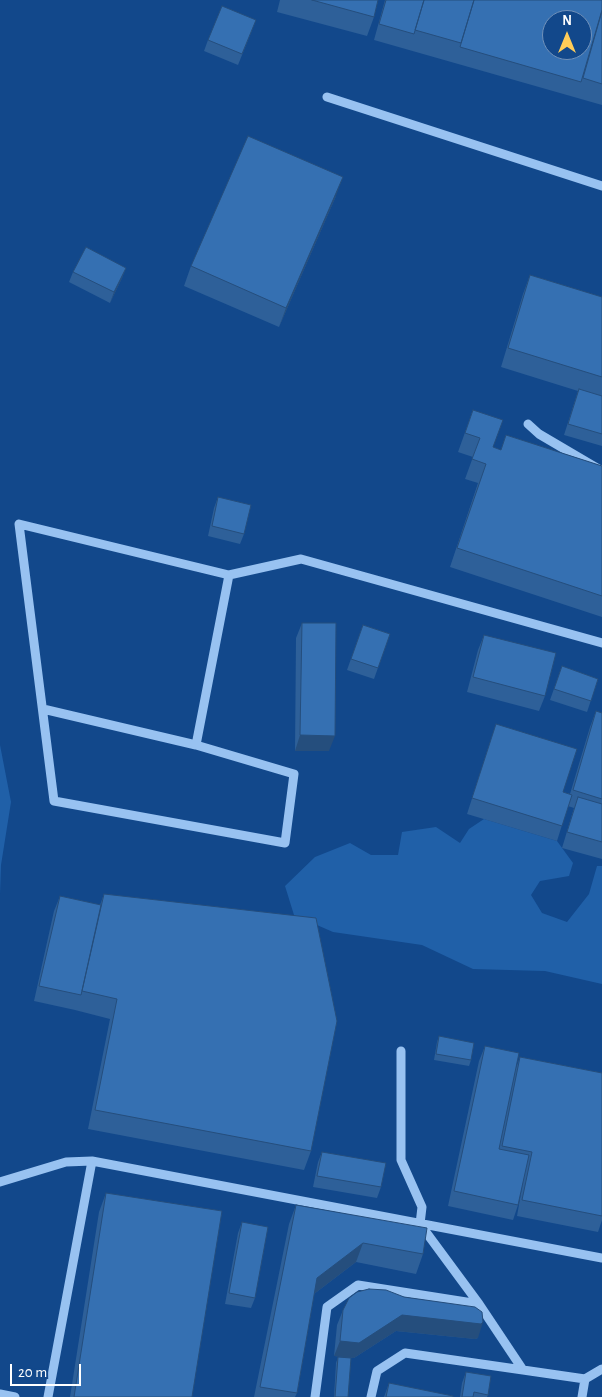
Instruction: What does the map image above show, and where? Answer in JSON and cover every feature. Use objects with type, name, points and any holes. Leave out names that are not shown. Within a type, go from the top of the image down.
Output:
[{"type":"lane","points":[[327,98],[602,186]]},
{"type":"lane","points":[[528,424],[539,434],[602,472]]},
{"type":"lane","points":[[43,709],[196,745],[294,774],[285,843],[54,801],[19,524],[229,575],[301,559],[602,643]]},
{"type":"lane","points":[[196,745],[229,575]]},
{"type":"lane","points":[[401,1051],[401,1160],[422,1207],[420,1224],[479,1304],[523,1370]]},
{"type":"lane","points":[[48,1397],[92,1161]]},
{"type":"lane","points":[[0,1182],[66,1162],[92,1161],[602,1258]]},
{"type":"lane","points":[[315,1397],[327,1307],[358,1285],[479,1304]]},
{"type":"lane","points":[[371,1397],[377,1371],[405,1353],[585,1379],[602,1369]]},
{"type":"lane","points":[[582,1397],[585,1379]]},
{"type":"lane","points":[[0,1394],[16,1397]]},
{"type":"shaded area","points":[[0,745],[11,802],[1,865],[0,894]]},
{"type":"shaded area","points":[[484,819],[557,841],[573,863],[569,876],[540,881],[531,895],[542,913],[567,922],[589,894],[597,866],[602,866],[602,984],[545,971],[473,969],[422,945],[333,932],[294,915],[285,886],[315,857],[350,843],[371,855],[398,855],[402,832],[436,827],[460,843],[469,829]]},
{"type":"building","points":[[312,0],[378,0],[374,17]]},
{"type":"building","points":[[386,0],[424,0],[414,34],[379,24]]},
{"type":"building","points":[[424,0],[474,0],[461,43],[415,30]]},
{"type":"building","points":[[474,0],[602,0],[602,10],[592,44],[592,10],[542,10],[542,60],[587,60],[581,82],[460,47]]},
{"type":"building","points":[[222,6],[256,20],[242,54],[208,40]]},
{"type":"building","points":[[602,11],[602,84],[583,78],[588,60],[592,60],[592,46]]},
{"type":"building","points":[[248,136],[343,177],[286,308],[191,266]]},
{"type":"building","points":[[86,247],[126,268],[114,292],[73,272]]},
{"type":"building","points":[[530,275],[602,297],[602,377],[508,348]]},
{"type":"building","points":[[579,389],[602,396],[602,434],[568,424]]},
{"type":"building","points":[[473,410],[503,420],[493,447],[501,450],[506,435],[602,466],[602,596],[457,548],[486,464],[472,459],[480,438],[465,433]]},
{"type":"building","points":[[218,497],[251,505],[244,534],[212,526]]},
{"type":"building","points":[[302,623],[336,623],[335,736],[300,735]]},
{"type":"building","points":[[363,625],[390,634],[378,668],[351,659]]},
{"type":"building","points":[[484,635],[556,653],[545,696],[473,677]]},
{"type":"building","points":[[562,666],[598,679],[591,701],[554,689]]},
{"type":"building","points":[[596,711],[602,713],[602,799],[573,790]]},
{"type":"building","points":[[496,724],[577,749],[563,792],[572,795],[562,826],[472,798]]},
{"type":"building","points":[[578,797],[602,804],[602,842],[567,832]]},
{"type":"building","points":[[104,894],[316,918],[337,1021],[311,1151],[95,1110],[117,999],[82,991]]},
{"type":"building","points":[[60,896],[101,905],[81,995],[39,986]]},
{"type":"building","points":[[439,1036],[474,1043],[471,1060],[436,1054]]},
{"type":"building","points":[[485,1046],[519,1053],[499,1149],[529,1155],[518,1205],[454,1191]]},
{"type":"building","points":[[520,1057],[602,1073],[602,1216],[522,1200],[532,1152],[502,1146]]},
{"type":"building","points":[[322,1152],[386,1163],[381,1187],[317,1176]]},
{"type":"building","points":[[106,1193],[222,1211],[192,1397],[74,1397]]},
{"type":"building","points":[[296,1205],[427,1228],[423,1254],[363,1243],[317,1278],[297,1393],[260,1387]]},
{"type":"building","points":[[242,1222],[268,1227],[255,1298],[229,1293]]},
{"type":"building","points":[[369,1289],[386,1290],[404,1297],[475,1307],[482,1312],[483,1322],[481,1324],[402,1315],[359,1343],[340,1341],[343,1310],[349,1298],[357,1292]]},
{"type":"building","points":[[338,1357],[351,1358],[348,1397],[335,1397]]},
{"type":"building","points":[[466,1372],[491,1376],[488,1395],[474,1392],[473,1397],[462,1397]]},
{"type":"building","points":[[389,1383],[453,1396],[453,1397],[386,1397]]}]
